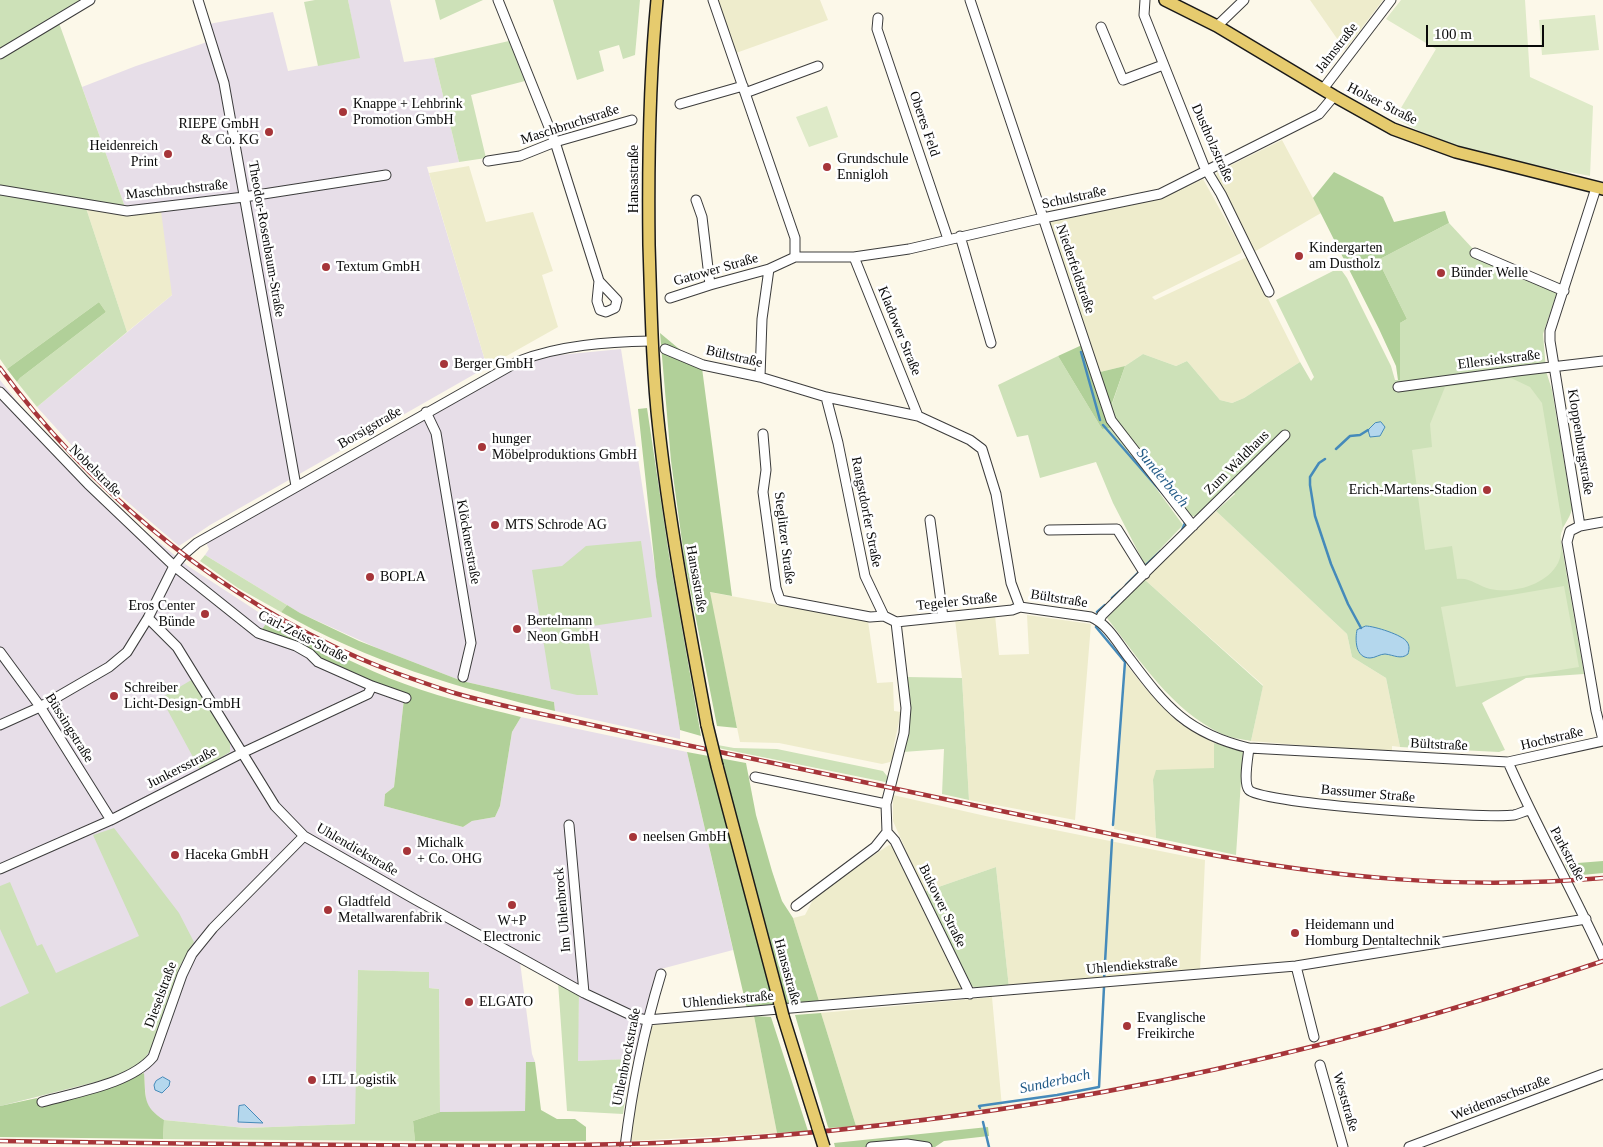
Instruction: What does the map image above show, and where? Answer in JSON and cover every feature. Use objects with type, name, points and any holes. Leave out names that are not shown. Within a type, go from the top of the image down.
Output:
[{"type":"main road","name":"Hansastraße","points":[[656,0],[649,118],[651,341],[659,431],[677,558],[717,766],[782,1010],[824,1147]]},
{"type":"main road","name":"Holser Straße","points":[[1165,0],[1217,26],[1393,129],[1433,145],[1463,154],[1600,189]]},
{"type":"street","points":[[0,54],[90,0]]},
{"type":"street","name":"Theodor-Rosenbaum-Straße","points":[[198,0],[222,72],[296,486]]},
{"type":"street","points":[[498,0],[555,142],[599,281]]},
{"type":"street","points":[[713,0],[795,238],[795,257]]},
{"type":"street","name":"Niederfeldstraße","points":[[970,0],[1110,420],[1193,526]]},
{"type":"street","name":"Dustholzstraße","points":[[1145,0],[1144,15],[1207,171],[1221,194],[1269,292]]},
{"type":"street","points":[[1217,26],[1244,0]]},
{"type":"street","name":"Jahnstraße","points":[[1323,89],[1391,0]]},
{"type":"street","name":"Oberes Feld","points":[[878,18],[877,29],[948,239]]},
{"type":"street","points":[[1101,27],[1124,80],[1163,65]]},
{"type":"street","points":[[680,104],[744,89],[818,66]]},
{"type":"street","name":"Schulstraße","points":[[778,265],[795,257],[854,257],[909,249],[960,236],[1160,194],[1319,114],[1334,96]]},
{"type":"street","name":"Maschbruchstraße","points":[[488,161],[520,156],[555,142],[632,120]]},
{"type":"street","name":"Maschbruchstraße","points":[[0,190],[127,211],[244,198],[386,175]]},
{"type":"street","name":"Kloppenburgstraße","points":[[1580,526],[1550,341],[1550,331],[1600,189]]},
{"type":"street","points":[[696,200],[702,217],[710,285]]},
{"type":"street","points":[[960,236],[991,343]]},
{"type":"street","points":[[1475,252],[1564,291]]},
{"type":"street","name":"Kladower Straße","points":[[854,257],[918,416]]},
{"type":"street","name":"Gatower Straße","points":[[670,298],[778,265]]},
{"type":"street","name":"Gatower Straße","points":[[760,377],[762,319],[769,269]]},
{"type":"street","name":"Borsigstraße","points":[[0,725],[40,707],[109,667],[127,652],[148,618],[174,566],[183,554],[197,543],[519,361],[536,354],[612,342],[651,341]]},
{"type":"street","name":"Bültstraße","points":[[665,350],[703,366],[760,377],[826,397],[918,416],[970,440],[982,449],[996,494],[1010,583],[1020,607],[1091,618],[1099,621],[1108,629],[1165,704],[1178,715],[1212,737],[1249,748],[1508,762]]},
{"type":"street","name":"Ellersiekstraße","points":[[1398,387],[1603,361]]},
{"type":"street","name":"Nobelstraße","points":[[0,392],[88,484],[174,566]]},
{"type":"street","name":"Rangstdorfer Straße","points":[[826,397],[838,443],[865,576],[884,616]]},
{"type":"street","name":"Klöcknerstraße","points":[[426,412],[436,433],[471,643],[463,677]]},
{"type":"street","name":"Steglitzer Straße","points":[[763,434],[766,470],[763,492],[776,588],[780,600],[870,617],[884,616]]},
{"type":"street","name":"Zum Waldhaus","points":[[1099,621],[1102,615],[1285,435]]},
{"type":"street","points":[[930,520],[943,617]]},
{"type":"street","points":[[1603,522],[1580,526],[1570,531],[1567,542],[1596,711],[1603,740]]},
{"type":"street","points":[[1049,530],[1117,529],[1145,574]]},
{"type":"street","name":"Carl-Zeiss-Straße","points":[[174,566],[258,633],[296,646],[310,654],[318,662],[372,686],[406,698]]},
{"type":"street","name":"Tegeler Straße","points":[[896,622],[1012,610],[1020,607]]},
{"type":"street","points":[[796,906],[875,846],[887,832],[886,804],[904,733],[906,708],[896,622],[884,616]]},
{"type":"street","name":"Uhlendiekstraße","points":[[148,618],[177,647],[276,806],[304,836],[584,993],[637,1018],[646,1020],[1296,966],[1586,919]]},
{"type":"street","name":"Büssingstraße","points":[[0,652],[40,707],[111,820]]},
{"type":"street","name":"Junkersstraße","points":[[0,869],[111,820],[242,753],[368,694],[372,686]]},
{"type":"street","name":"Hochstraße","points":[[1508,762],[1603,740]]},
{"type":"street","name":"Bassumer Straße","points":[[1249,748],[1246,784],[1249,790],[1260,795],[1318,803],[1433,814],[1514,815],[1529,810]]},
{"type":"street","name":"Parkstraße","points":[[1508,762],[1529,810],[1586,919],[1603,957]]},
{"type":"street","points":[[755,777],[886,804]]},
{"type":"street","name":"Im Uhlenbrock","points":[[569,825],[584,993]]},
{"type":"street","name":"Bukower Straße","points":[[887,832],[895,841],[970,994]]},
{"type":"street","name":"Dieselstraße","points":[[42,1102],[126,1078],[147,1064],[153,1057],[182,975],[192,954],[213,928],[304,836]]},
{"type":"street","points":[[1296,966],[1314,1037]]},
{"type":"street","name":"Uhlenbrockstraße","points":[[625,1147],[646,1020],[661,974]]},
{"type":"street","name":"Weststraße","points":[[1320,1065],[1343,1147]]},
{"type":"street","name":"Weidemaschstraße","points":[[1409,1147],[1603,1074]]},
{"type":"street","points":[[871,1147],[907,1144],[926,1147]]},
{"type":"shaded area","points":[[348,0],[390,0],[404,62],[434,58],[459,162],[427,167],[487,367],[210,525],[179,546],[124,499],[93,469],[37,407],[172,295],[125,207],[82,87],[136,66],[213,40],[209,24],[273,12],[288,71],[359,58]]},
{"type":"shaded area","points":[[717,0],[820,0],[828,20],[736,53]]},
{"type":"shaded area","points":[[1310,0],[1383,0],[1345,50]]},
{"type":"shaded area","points":[[1282,140],[1321,213],[1254,252],[1216,177],[1217,172]]},
{"type":"shaded area","points":[[469,166],[486,222],[533,212],[553,271],[542,275],[558,327],[487,367],[429,173]]},
{"type":"shaded area","points":[[1203,179],[1242,249],[1241,253],[1152,297],[1155,300],[1247,257],[1300,362],[1244,398],[1232,403],[1220,400],[1187,361],[1176,366],[1143,354],[1125,366],[1096,373],[1047,223],[1161,198]]},
{"type":"shaded area","points":[[85,205],[161,211],[172,295],[127,332]]},
{"type":"shaded area","points":[[621,349],[680,739],[555,711],[554,702],[462,681],[377,648],[300,613],[205,555],[209,549],[208,541],[523,363],[539,357]]},
{"type":"shaded area","points":[[0,380],[29,416],[77,467],[134,522],[188,566],[269,619],[261,631],[404,699],[394,787],[385,794],[384,806],[463,827],[472,821],[495,817],[500,806],[512,732],[521,717],[687,752],[733,950],[657,970],[650,999],[642,1059],[577,1061],[579,993],[520,962],[532,1054],[535,1062],[526,1063],[525,1111],[440,1112],[439,989],[429,988],[429,972],[358,970],[356,1124],[245,1128],[164,1120],[151,1111],[146,1101],[143,1062],[123,1075],[0,1106]]},
{"type":"shaded area","points":[[1216,511],[1347,634],[1352,657],[1386,678],[1400,747],[1392,746],[1392,753],[1251,741],[1263,685],[1144,579]]},
{"type":"shaded area","points":[[709,592],[868,621],[877,683],[893,682],[894,711],[901,712],[894,745],[894,756],[890,762],[882,764],[779,743],[740,742]]},
{"type":"shaded area","points":[[995,615],[999,655],[1029,654],[1027,615],[1091,624],[1075,820],[969,800],[962,678],[955,619]]},
{"type":"shaded area","points":[[1126,664],[1146,689],[1179,723],[1214,743],[1214,768],[1153,780],[1156,838],[1114,829]]},
{"type":"shaded area","points":[[893,795],[990,817],[1205,860],[1200,971],[1009,988],[996,867],[924,892],[893,821]]},
{"type":"shaded area","points":[[889,845],[894,847],[963,984],[961,989],[958,991],[819,1001],[793,918],[805,915],[816,894]]},
{"type":"shaded area","points":[[992,997],[1002,1107],[856,1126],[821,1013]]},
{"type":"shaded area","points":[[754,1016],[777,1133],[630,1141],[642,1059],[649,1029],[654,1025]]},
{"type":"green space","points":[[0,0],[80,0],[0,50]]},
{"type":"green space","points":[[348,0],[360,58],[318,66],[304,2]]},
{"type":"green space","points":[[435,0],[483,0],[440,20]]},
{"type":"green space","points":[[553,0],[640,0],[635,55],[623,59],[619,45],[599,51],[604,71],[577,80]]},
{"type":"green space","points":[[1401,0],[1525,0],[1530,77],[1593,106],[1590,176],[1481,155],[1419,131],[1395,118],[1436,49],[1386,19]]},
{"type":"green space","points":[[1595,15],[1599,50],[1542,55],[1539,20]]},
{"type":"green space","points":[[59,23],[125,207],[0,187],[0,60]]},
{"type":"green space","points":[[509,41],[525,81],[471,95],[486,158],[459,162],[434,58]]},
{"type":"green space","points":[[827,106],[838,137],[809,147],[796,117]]},
{"type":"green space","points":[[1334,172],[1383,197],[1394,222],[1445,211],[1449,223],[1378,260],[1407,319],[1400,323],[1400,380],[1398,380],[1396,366],[1379,329],[1313,198]]},
{"type":"green space","points":[[0,194],[85,205],[127,332],[37,407],[17,382],[106,312],[99,302],[7,369],[0,359]]},
{"type":"green space","points":[[1449,223],[1474,250],[1557,292],[1543,334],[1546,371],[1552,390],[1572,509],[1560,536],[1584,674],[1526,678],[1482,703],[1505,750],[1499,752],[1400,747],[1386,678],[1352,657],[1347,634],[1216,511],[1235,494],[1229,485],[1196,516],[1191,516],[1120,429],[1110,410],[1125,366],[1143,354],[1176,366],[1187,361],[1220,400],[1232,403],[1244,398],[1300,362],[1311,381],[1314,377],[1276,300],[1333,271],[1342,271],[1347,278],[1391,366],[1395,380],[1400,380],[1400,323],[1407,319],[1378,260]]},
{"type":"green space","points":[[99,302],[106,312],[17,382],[7,369]]},
{"type":"green space","points":[[660,333],[702,368],[732,596],[710,592],[737,728],[717,726],[685,563],[671,461]]},
{"type":"green space","points":[[1082,345],[1112,428],[1102,429],[1058,356]]},
{"type":"green space","points":[[1058,356],[1102,429],[1112,428],[1183,525],[1145,565],[1113,503],[1096,462],[1040,478],[1028,435],[1017,437],[998,385]]},
{"type":"green space","points":[[1125,366],[1110,409],[1096,373]]},
{"type":"green space","name":"Erich-Martens-Stadion","points":[[1511,378],[1530,387],[1542,403],[1563,529],[1561,533],[1560,558],[1553,571],[1538,582],[1528,586],[1519,589],[1499,590],[1486,588],[1466,579],[1457,579],[1452,546],[1425,550],[1412,450],[1432,447],[1430,424],[1445,387]]},
{"type":"green space","points":[[647,408],[669,555],[701,736],[680,730],[656,577],[638,409]]},
{"type":"green space","points":[[641,541],[652,617],[586,627],[598,695],[577,695],[551,689],[532,570],[562,566],[586,546]]},
{"type":"green space","points":[[205,555],[287,605],[281,612],[238,588],[200,561]]},
{"type":"green space","points":[[1144,579],[1263,686],[1251,741],[1222,734],[1187,712],[1144,667],[1107,618]]},
{"type":"green space","points":[[1564,586],[1579,667],[1456,687],[1441,607]]},
{"type":"green space","points":[[287,605],[359,641],[462,681],[554,702],[555,711],[449,683],[380,659],[314,630],[281,612]]},
{"type":"green space","points":[[269,619],[389,678],[437,695],[521,717],[512,732],[500,806],[495,817],[472,821],[463,827],[384,806],[385,794],[394,787],[404,699],[261,631]]},
{"type":"green space","points":[[907,677],[962,678],[969,800],[942,794],[944,749],[903,752]]},
{"type":"green space","points":[[193,679],[230,741],[230,752],[200,770],[161,698]]},
{"type":"green space","points":[[1214,743],[1243,752],[1236,855],[1156,838],[1153,780],[1156,770],[1214,768]]},
{"type":"green space","points":[[712,744],[734,748],[777,749],[883,771],[890,783],[713,747]]},
{"type":"green space","points":[[687,752],[746,763],[756,815],[772,871],[782,901],[793,918],[819,1001],[767,1005],[747,1009]]},
{"type":"green space","points":[[114,828],[179,913],[194,942],[180,966],[153,1046],[143,1061],[123,1075],[0,1106],[0,1007],[29,993],[0,929],[0,886],[10,882],[37,946],[42,944],[56,973],[139,936],[93,835]]},
{"type":"green space","points":[[1603,861],[1603,873],[1571,876],[1565,864]]},
{"type":"green space","points":[[996,867],[1009,988],[979,989],[971,986],[924,892]]},
{"type":"green space","points":[[358,970],[429,972],[429,988],[439,989],[440,1112],[413,1121],[415,1141],[163,1139],[164,1120],[245,1128],[355,1124]]},
{"type":"green space","points":[[558,982],[579,993],[578,1061],[631,1059],[623,1114],[567,1111]]},
{"type":"green space","points":[[821,1013],[856,1126],[828,1127],[795,1015]]},
{"type":"green space","points":[[754,1016],[771,1017],[808,1131],[777,1133]]},
{"type":"green space","points":[[526,1062],[535,1062],[541,1110],[557,1119],[575,1119],[586,1127],[586,1141],[415,1141],[413,1121],[440,1112],[525,1111]]},
{"type":"green space","points":[[144,1073],[146,1100],[152,1110],[164,1120],[163,1139],[0,1137],[0,1106],[37,1098],[43,1104]]},
{"type":"green space","points":[[988,1127],[989,1136],[944,1141],[935,1147],[835,1147],[834,1143]]},
{"type":"water","points":[[1381,422],[1385,427],[1380,436],[1370,437],[1368,430],[1375,423]]},
{"type":"water","points":[[1366,626],[1388,631],[1404,639],[1409,645],[1408,654],[1400,657],[1383,654],[1370,658],[1361,655],[1356,643],[1356,634],[1357,630]]},
{"type":"water","points":[[163,1077],[170,1081],[169,1086],[162,1093],[155,1090],[154,1085],[156,1081]]},
{"type":"water","points":[[245,1105],[263,1123],[238,1122],[239,1106]]},
{"type":"waterway","name":"Sunderbach","points":[[1081,352],[1100,420]]},
{"type":"waterway","name":"Sunderbach","points":[[1103,425],[1164,495]]},
{"type":"waterway","points":[[1336,449],[1350,436],[1360,435],[1368,430]]},
{"type":"waterway","points":[[1325,459],[1319,463],[1310,477],[1315,516],[1331,564],[1348,604],[1361,628]]},
{"type":"waterway","name":"Sunderbach","points":[[1182,530],[1185,523],[1183,519]]},
{"type":"waterway","name":"Sunderbach","points":[[1146,565],[1161,551]]},
{"type":"waterway","name":"Sunderbach","points":[[1126,585],[1138,573]]},
{"type":"waterway","name":"Sunderbach","points":[[1112,598],[1121,590]]},
{"type":"waterway","name":"Sunderbach","points":[[1097,612],[1105,605]]},
{"type":"waterway","name":"Sunderbach","points":[[1096,627],[1125,662],[1113,825]]},
{"type":"waterway","name":"Sunderbach","points":[[1104,980],[1112,840]]},
{"type":"waterway","name":"Sunderbach","points":[[980,1108],[979,1106],[1099,1087],[1104,987]]},
{"type":"waterway","name":"Sunderbach","points":[[983,1122],[989,1147]]},
{"type":"railway","points":[[0,368],[70,452],[109,491],[193,561],[284,621],[333,646],[407,677],[451,692],[512,708],[1192,851],[1243,860],[1346,875],[1447,882],[1499,883],[1603,878]]},
{"type":"railway","points":[[0,1141],[538,1146],[718,1140],[831,1131],[944,1117],[1056,1100],[1166,1080],[1386,1028],[1495,996],[1603,961]]},
{"type":"place","name":"Knappe + Lehbrink Promotion GmbH","points":[[343,112]]},
{"type":"place","name":"RIEPE GmbH & Co. KG","points":[[269,132]]},
{"type":"place","name":"Heidenreich Print","points":[[168,154]]},
{"type":"place","name":"Grundschule Ennigloh","points":[[827,167]]},
{"type":"place","name":"Kindergarten am Dustholz","points":[[1299,256]]},
{"type":"place","name":"Textum GmbH","points":[[326,267]]},
{"type":"place","name":"Bünder Welle","points":[[1441,273]]},
{"type":"place","name":"Berger GmbH","points":[[444,364]]},
{"type":"place","name":"hunger Möbelproduktions GmbH","points":[[482,447]]},
{"type":"place","name":"Erich-Martens-Stadion","points":[[1487,490]]},
{"type":"place","name":"MTS Schrode AG","points":[[495,525]]},
{"type":"place","name":"BOPLA","points":[[370,577]]},
{"type":"place","name":"Eros Center Bünde","points":[[205,614]]},
{"type":"place","name":"Bertelmann Neon GmbH","points":[[517,629]]},
{"type":"place","name":"Schreiber Licht-Design-GmbH","points":[[114,696]]},
{"type":"place","name":"neelsen GmbH","points":[[633,837]]},
{"type":"place","name":"Michalk + Co. OHG","points":[[407,851]]},
{"type":"place","name":"Haceka GmbH","points":[[175,855]]},
{"type":"place","name":"W+P Electronic","points":[[512,905]]},
{"type":"place","name":"Gladtfeld Metallwarenfabrik","points":[[328,910]]},
{"type":"place","name":"Heidemann und Homburg Dentaltechnik","points":[[1295,933]]},
{"type":"place","name":"ELGATO","points":[[469,1002]]},
{"type":"place","name":"Evanglische Freikirche","points":[[1127,1026]]},
{"type":"place","name":"LTL Logistik","points":[[312,1080]]}]
